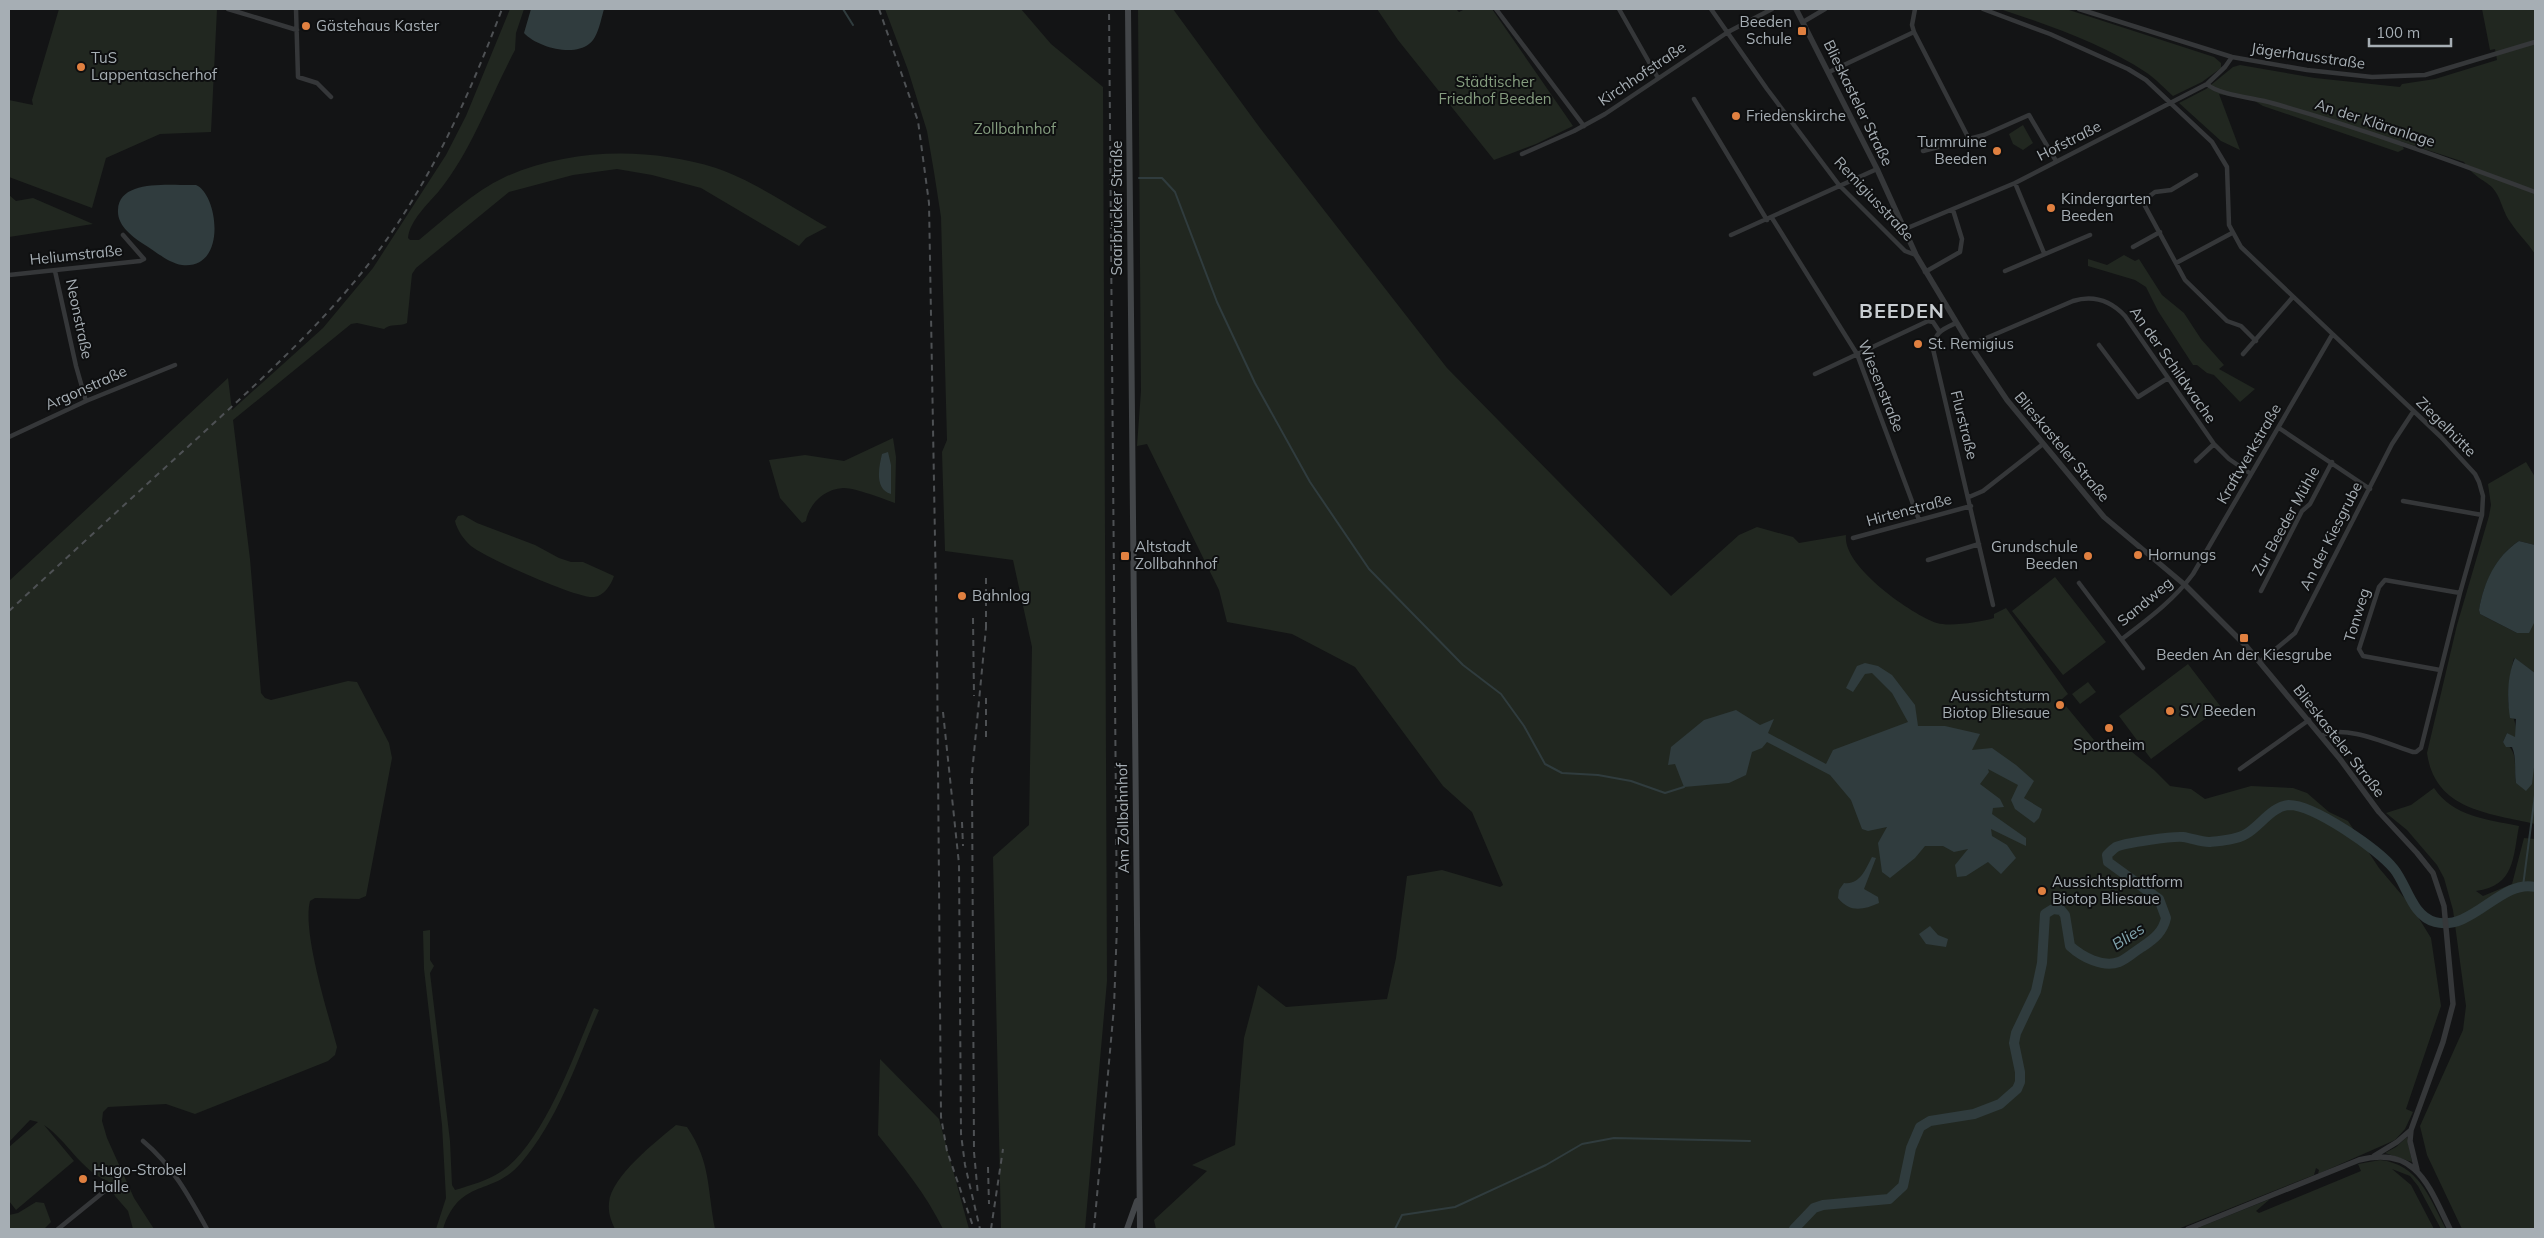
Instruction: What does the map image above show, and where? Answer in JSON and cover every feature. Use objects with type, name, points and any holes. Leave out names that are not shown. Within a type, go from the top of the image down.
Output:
[{"type":"main road","name":"Saarbrücker Straße","points":[[1128,9],[1131,406]]},
{"type":"main road","name":"Am Zollbahnhof","points":[[1131,406],[1140,1229]]},
{"type":"main road","points":[[1127,1229],[1139,1193]]},
{"type":"street","points":[[228,9],[297,30]]},
{"type":"street","points":[[296,9],[298,76],[317,83],[331,96]]},
{"type":"street","points":[[1496,9],[1584,126]]},
{"type":"street","points":[[1618,9],[1658,78]]},
{"type":"street","name":"Remigiusstraße","points":[[1711,9],[1767,89],[1839,185],[1905,251],[1916,255]]},
{"type":"street","name":"Kirchhofstraße","points":[[1522,154],[1584,126],[1728,32],[1772,9]]},
{"type":"street","name":"Blieskasteler Straße","points":[[1796,9],[1877,169],[1925,272],[2007,400],[2104,517],[2185,585],[2219,617],[2260,662],[2309,720],[2379,812],[2433,873],[2444,906],[2453,993],[2449,1026],[2411,1130]]},
{"type":"street","points":[[1802,22],[1825,9]]},
{"type":"street","points":[[1915,9],[1912,26],[1914,32],[1969,139]]},
{"type":"street","name":"Ziegelhütte","points":[[1983,9],[2050,34],[2128,68],[2146,80],[2212,142],[2224,157],[2228,176],[2228,214],[2232,233],[2251,258],[2441,437],[2475,474],[2483,496],[2482,515],[2440,670],[2423,743],[2416,752],[2353,735],[2332,732],[2321,736]]},
{"type":"street","name":"Jägerhausstraße","points":[[2079,9],[2232,57],[2307,70],[2372,77],[2404,77],[2440,71],[2535,42]]},
{"type":"street","points":[[1829,72],[1914,32]]},
{"type":"street","name":"Hofstraße","points":[[1905,229],[2015,183],[2170,104],[2207,84],[2225,67],[2232,57]]},
{"type":"street","name":"An der Kläranlage","points":[[2207,84],[2217,91],[2273,103],[2364,132],[2535,192]]},
{"type":"street","name":"Wiesenstraße","points":[[1694,99],[1857,354],[1919,520]]},
{"type":"street","points":[[1924,151],[1995,131],[2029,115],[2056,162]]},
{"type":"street","points":[[1731,235],[1877,169]]},
{"type":"street","points":[[2196,175],[2171,190],[2155,192],[2147,198],[2145,206],[2184,280],[2227,321],[2241,326],[2256,340]]},
{"type":"street","points":[[2015,183],[2044,253]]},
{"type":"street","points":[[1925,272],[1960,252],[1962,239],[1953,210]]},
{"type":"street","points":[[2133,247],[2160,232]]},
{"type":"street","points":[[2176,263],[2232,233]]},
{"type":"street","name":"Heliumstraße","points":[[9,275],[140,261],[144,259],[122,235]]},
{"type":"street","points":[[2005,271],[2090,235]]},
{"type":"street","name":"Neonstraße","points":[[55,271],[76,366],[86,400]]},
{"type":"street","points":[[2243,354],[2292,298]]},
{"type":"street","name":"An der Schildwache","points":[[1970,345],[2073,301],[2096,299],[2120,310],[2214,444],[2229,459],[2252,474]]},
{"type":"street","points":[[1815,374],[1928,321],[1933,322],[1939,331],[1956,323]]},
{"type":"street","name":"Flurstraße","points":[[1939,331],[1935,337],[1934,349],[1992,605]]},
{"type":"street","name":"Kraftwerkstraße","points":[[2185,585],[2202,560],[2332,335]]},
{"type":"street","points":[[2099,345],[2138,397],[2168,378]]},
{"type":"street","name":"Argonstraße","points":[[9,437],[86,400],[175,365]]},
{"type":"street","name":"An der Kiesgrube","points":[[2260,662],[2295,633],[2402,427],[2413,412]]},
{"type":"street","points":[[2279,428],[2370,489]]},
{"type":"street","name":"Hirtenstraße","points":[[1969,497],[1983,491],[2043,444]]},
{"type":"street","name":"An der Schildwache","points":[[2196,461],[2214,444]]},
{"type":"street","name":"Zur Beeder Mühle","points":[[2261,591],[2302,511],[2310,504],[2332,462]]},
{"type":"street","points":[[2403,501],[2482,515]]},
{"type":"street","name":"Hirtenstraße","points":[[1853,538],[1971,506]]},
{"type":"street","points":[[1928,560],[1978,544]]},
{"type":"street","name":"Tonweg","points":[[2440,670],[2362,656],[2359,649],[2378,587],[2385,580],[2460,593]]},
{"type":"street","name":"Sandweg","points":[[2079,583],[2143,668]]},
{"type":"street","name":"Sandweg","points":[[2122,638],[2156,614],[2185,585]]},
{"type":"street","points":[[2240,769],[2309,720]]},
{"type":"street","points":[[2188,1229],[2372,1157],[2397,1142],[2411,1130]]},
{"type":"street","points":[[2411,1130],[2410,1141],[2417,1170]]},
{"type":"street","points":[[143,1141],[156,1152],[176,1177],[207,1229]]},
{"type":"street","points":[[2372,1157],[2398,1159],[2417,1170],[2424,1179],[2450,1229]]},
{"type":"street","points":[[58,1229],[106,1190]]},
{"type":"green space","points":[[59,9],[217,9],[211,132],[160,134],[106,158],[92,208],[9,177],[9,100],[33,105],[32,100]]},
{"type":"green space","points":[[510,9],[524,9],[516,33],[515,50],[471,141],[451,175],[412,225],[408,238],[410,240],[419,240],[471,198],[505,177],[530,167],[556,160],[610,154],[664,156],[716,168],[758,187],[827,227],[806,238],[799,246],[701,188],[652,175],[617,169],[573,175],[509,192],[416,268],[412,274],[407,323],[389,326],[384,329],[357,323],[351,324],[233,420],[250,559],[261,693],[265,698],[271,700],[348,681],[357,682],[389,743],[392,758],[366,896],[359,899],[315,898],[310,901],[308,915],[313,952],[322,994],[337,1047],[335,1055],[328,1061],[195,1114],[166,1104],[108,1107],[103,1112],[102,1121],[107,1138],[134,1198],[154,1229],[133,1229],[128,1211],[115,1196],[108,1181],[98,1176],[82,1163],[44,1125],[74,1161],[16,1210],[9,1201],[9,1147],[38,1122],[30,1120],[9,1142],[9,581],[228,378],[232,410],[323,328],[373,268],[446,155],[466,116]]},
{"type":"green space","name":"Zollbahnhof","points":[[885,9],[1021,9],[1051,44],[1103,87],[1107,981],[1085,1229],[1001,1229],[993,857],[1029,825],[1032,647],[1013,560],[945,551],[942,452],[947,440],[941,217],[927,131],[908,70]]},
{"type":"green space","points":[[1138,9],[1173,9],[1260,128],[1447,368],[1671,596],[1739,535],[1757,527],[1793,537],[1799,543],[1846,535],[1848,547],[1855,561],[1866,574],[1896,599],[1925,618],[1942,624],[1966,624],[1994,618],[1994,614],[2006,608],[2068,694],[2061,700],[2094,740],[2113,752],[2132,752],[2170,786],[2191,789],[2205,799],[2251,786],[2293,788],[2307,793],[2329,812],[2348,821],[2379,868],[2412,907],[2431,938],[2441,1006],[2406,1109],[2413,1112],[2405,1129],[2395,1140],[2318,1174],[2319,1170],[2316,1168],[2314,1175],[2178,1229],[1156,1229],[1154,1220],[1207,1171],[1192,1165],[1235,1145],[1244,1038],[1258,985],[1286,1007],[1387,999],[1396,958],[1407,876],[1442,870],[1500,887],[1503,885],[1472,812],[1443,786],[1355,667],[1292,634],[1227,622],[1219,590],[1147,444],[1137,446],[1141,391]]},
{"type":"green space","name":"Städtischer Friedhof Beeden","points":[[1377,9],[1456,9],[1459,12],[1465,9],[1492,9],[1573,126],[1536,144],[1494,160],[1398,40]]},
{"type":"green space","points":[[2000,9],[2066,9],[2214,57],[2221,63],[2221,68],[2202,82],[2173,96],[2147,73],[2113,53],[2057,29]]},
{"type":"green space","points":[[2482,9],[2535,9],[2535,254],[2508,219],[2495,191],[2472,172],[2464,162],[2400,141],[2404,149],[2398,152],[2263,106],[2253,100],[2219,94],[2240,150],[2221,141],[2179,103],[2206,89],[2233,67],[2240,65],[2315,78],[2400,87],[2402,84],[2435,79],[2497,60],[2495,49],[2490,50]]},
{"type":"green space","points":[[2023,125],[2033,143],[2023,150],[2013,144],[2009,134]]},
{"type":"green space","points":[[9,195],[16,201],[33,198],[93,224],[9,237]]},
{"type":"green space","points":[[2124,255],[2135,261],[2139,259],[2162,295],[2184,313],[2201,339],[2224,365],[2219,369],[2255,389],[2240,402],[2214,375],[2207,373],[2197,365],[2193,365],[2158,311],[2146,287],[2135,280],[2088,266],[2088,259],[2107,265]]},
{"type":"green space","points":[[893,438],[896,457],[895,503],[854,489],[836,489],[824,494],[814,503],[806,521],[802,523],[780,498],[769,460],[805,455],[844,461]]},
{"type":"green space","points":[[2526,462],[2535,477],[2535,545],[2519,541],[2503,555],[2492,571],[2484,590],[2479,610],[2480,614],[2517,633],[2535,621],[2535,673],[2514,658],[2509,682],[2508,702],[2515,721],[2516,733],[2515,738],[2507,733],[2503,742],[2512,750],[2514,755],[2516,783],[2535,759],[2535,824],[2482,812],[2452,798],[2441,787],[2432,772],[2427,753],[2457,625],[2489,516],[2491,505],[2488,484]]},
{"type":"green space","points":[[463,515],[477,523],[535,545],[559,558],[571,562],[583,562],[614,576],[613,579],[604,592],[594,597],[570,592],[532,577],[471,546],[461,535],[455,521],[458,516]]},
{"type":"green space","points":[[2055,577],[2106,642],[2063,675],[2012,611]]},
{"type":"green space","name":"SV Beeden","points":[[2188,664],[2221,707],[2151,759],[2119,716]]},
{"type":"green space","points":[[2088,682],[2096,692],[2080,704],[2072,694]]},
{"type":"green space","points":[[2434,788],[2442,798],[2461,811],[2483,819],[2519,826],[2510,868],[2498,883],[2489,888],[2476,891],[2483,896],[2512,884],[2524,838],[2535,839],[2535,1229],[2462,1229],[2427,1155],[2420,1126],[2463,1030],[2466,1006],[2453,910],[2444,878],[2437,865],[2407,830],[2386,813],[2411,805]]},
{"type":"green space","points":[[430,930],[430,960],[434,966],[430,973],[450,1141],[452,1185],[455,1190],[491,1177],[502,1171],[517,1158],[531,1140],[556,1096],[594,1008],[599,1010],[566,1090],[534,1146],[521,1163],[510,1173],[468,1194],[458,1202],[450,1213],[443,1229],[436,1229],[446,1198],[442,1125],[424,969],[423,931]]},
{"type":"green space","points":[[880,1059],[939,1119],[969,1229],[943,1229],[921,1192],[878,1135]]},
{"type":"green space","points":[[676,1125],[687,1127],[700,1152],[707,1176],[715,1229],[615,1229],[610,1217],[609,1203],[618,1182],[636,1160]]},
{"type":"green space","points":[[2407,1137],[2412,1162],[2385,1153],[2396,1147]]},
{"type":"green space","points":[[2380,1160],[2405,1168],[2414,1176],[2422,1185],[2446,1229],[2441,1229],[2418,1186],[2410,1176],[2392,1169],[2411,1185],[2434,1229],[2195,1229],[2270,1199],[2256,1211],[2259,1213],[2361,1171],[2358,1164]]},
{"type":"green space","points":[[36,1202],[44,1203],[51,1222],[44,1229],[9,1229],[9,1215],[18,1213]]},
{"type":"shaded area","points":[[531,9],[604,9],[599,28],[592,41],[582,48],[565,50],[546,46],[524,33]]},
{"type":"shaded area","points":[[161,185],[196,185],[204,191],[210,202],[214,230],[212,244],[207,256],[197,263],[182,265],[167,260],[131,235],[120,221],[118,210],[121,200],[127,193],[137,188]]},
{"type":"shaded area","points":[[888,452],[891,465],[891,494],[882,487],[879,477],[882,454]]},
{"type":"shaded area","points":[[2519,541],[2535,545],[2535,621],[2529,633],[2517,633],[2480,614],[2479,610],[2484,590],[2497,562]]},
{"type":"shaded area","points":[[2515,658],[2535,673],[2535,759],[2532,784],[2526,791],[2516,783],[2512,747],[2506,747],[2503,742],[2507,733],[2515,737],[2516,719],[2510,718],[2508,695],[2510,672]]},
{"type":"shaded area","points":[[1865,663],[1878,666],[1892,675],[1915,705],[1918,726],[1945,726],[1980,734],[1972,750],[1992,748],[2034,781],[2024,798],[2042,809],[2039,818],[2034,823],[2015,809],[2011,800],[2018,785],[1988,769],[1989,772],[1980,784],[2000,799],[2004,807],[1993,808],[1992,814],[2026,838],[2026,846],[1991,829],[1992,836],[2007,845],[2016,858],[2001,874],[1988,862],[1966,876],[1957,877],[1955,865],[1968,849],[1954,852],[1943,846],[1925,846],[1915,858],[1890,878],[1882,872],[1878,843],[1887,827],[1868,831],[1862,829],[1851,800],[1830,775],[1767,742],[1762,748],[1752,752],[1746,775],[1729,783],[1684,787],[1675,764],[1668,765],[1671,747],[1704,720],[1736,710],[1760,725],[1774,719],[1768,733],[1826,764],[1833,750],[1908,722],[1892,693],[1872,673],[1865,674],[1853,692],[1846,688],[1857,666]]},
{"type":"shaded area","points":[[1872,857],[1876,858],[1864,889],[1878,897],[1879,903],[1857,909],[1847,906],[1838,898],[1839,890],[1844,883],[1854,882],[1861,876]]},
{"type":"shaded area","points":[[1930,926],[1938,935],[1948,939],[1946,947],[1926,944],[1919,934]]},
{"type":"waterway","points":[[843,9],[853,25]]},
{"type":"waterway","points":[[1139,178],[1162,178],[1175,192],[1217,302],[1255,383],[1310,482],[1369,569],[1463,665],[1501,694],[1524,726],[1545,764],[1562,773],[1598,775],[1631,781],[1665,793],[1684,787]]},
{"type":"waterway","points":[[2523,886],[2535,795]]},
{"type":"waterway","name":"Blies","points":[[1794,1229],[1814,1208],[1823,1205],[1889,1199],[1903,1186],[1911,1148],[1920,1127],[1930,1121],[1974,1114],[2000,1104],[2017,1089],[2020,1082],[2020,1072],[2014,1043],[2016,1033],[2036,991],[2042,963],[2045,914],[2053,909],[2061,910],[2065,915],[2070,946],[2080,954],[2106,964],[2122,961],[2157,935],[2163,927],[2166,918],[2159,899],[2108,862],[2107,855],[2116,847],[2178,837],[2209,842],[2233,839],[2251,830],[2277,809],[2289,805],[2314,812],[2329,820],[2374,851],[2394,869],[2415,907],[2427,919],[2435,922],[2449,923],[2461,920],[2510,891],[2522,887],[2535,887]]},
{"type":"waterway","points":[[1395,1229],[1402,1215],[1455,1207],[1546,1165],[1582,1144],[1614,1138],[1750,1141]]},
{"type":"railway","points":[[9,611],[275,366],[321,319],[365,269],[403,215],[436,158],[465,100],[502,9]]},
{"type":"railway","points":[[879,9],[918,121],[929,203],[937,651],[941,1117],[947,1151],[974,1229]]},
{"type":"railway","points":[[1094,1229],[1114,1007],[1117,925],[1109,9]]},
{"type":"railway","points":[[986,578],[986,633]]},
{"type":"railway","points":[[973,618],[974,696]]},
{"type":"railway","points":[[971,784],[986,628]]},
{"type":"railway","points":[[986,698],[986,741]]},
{"type":"railway","points":[[943,712],[959,864],[961,1134],[965,1165],[980,1229]]},
{"type":"railway","points":[[972,778],[974,1152],[978,1195]]},
{"type":"railway","points":[[962,822],[963,846]]},
{"type":"railway","points":[[991,1229],[1003,1149]]},
{"type":"railway","points":[[988,1167],[989,1204]]},
{"type":"place","name":"Gästehaus Kaster","points":[[306,26]]},
{"type":"place","name":"Beeden Schule","points":[[1802,31]]},
{"type":"place","name":"TuS Lappentascherhof","points":[[81,67]]},
{"type":"place","name":"Friedenskirche","points":[[1736,116]]},
{"type":"place","name":"Turmruine Beeden","points":[[1997,151]]},
{"type":"place","name":"Kindergarten Beeden","points":[[2051,208]]},
{"type":"place","name":"St. Remigius","points":[[1918,344]]},
{"type":"place","name":"Hornungs","points":[[2138,555]]},
{"type":"place","name":"Altstadt Zollbahnhof","points":[[1125,556]]},
{"type":"place","name":"Grundschule Beeden","points":[[2088,556]]},
{"type":"place","name":"Bahnlog","points":[[962,596]]},
{"type":"place","name":"Beeden An der Kiesgrube","points":[[2244,638]]},
{"type":"place","name":"Aussichtsturm Biotop Bliesaue","points":[[2060,705]]},
{"type":"place","name":"SV Beeden","points":[[2170,711]]},
{"type":"place","name":"Sportheim","points":[[2109,728]]},
{"type":"place","name":"Aussichtsplattform Biotop Bliesaue","points":[[2042,891]]},
{"type":"place","name":"Hugo-Strobel Halle","points":[[83,1179]]},
{"type":"district","name":"BEEDEN","points":[[1902,311]]}]
